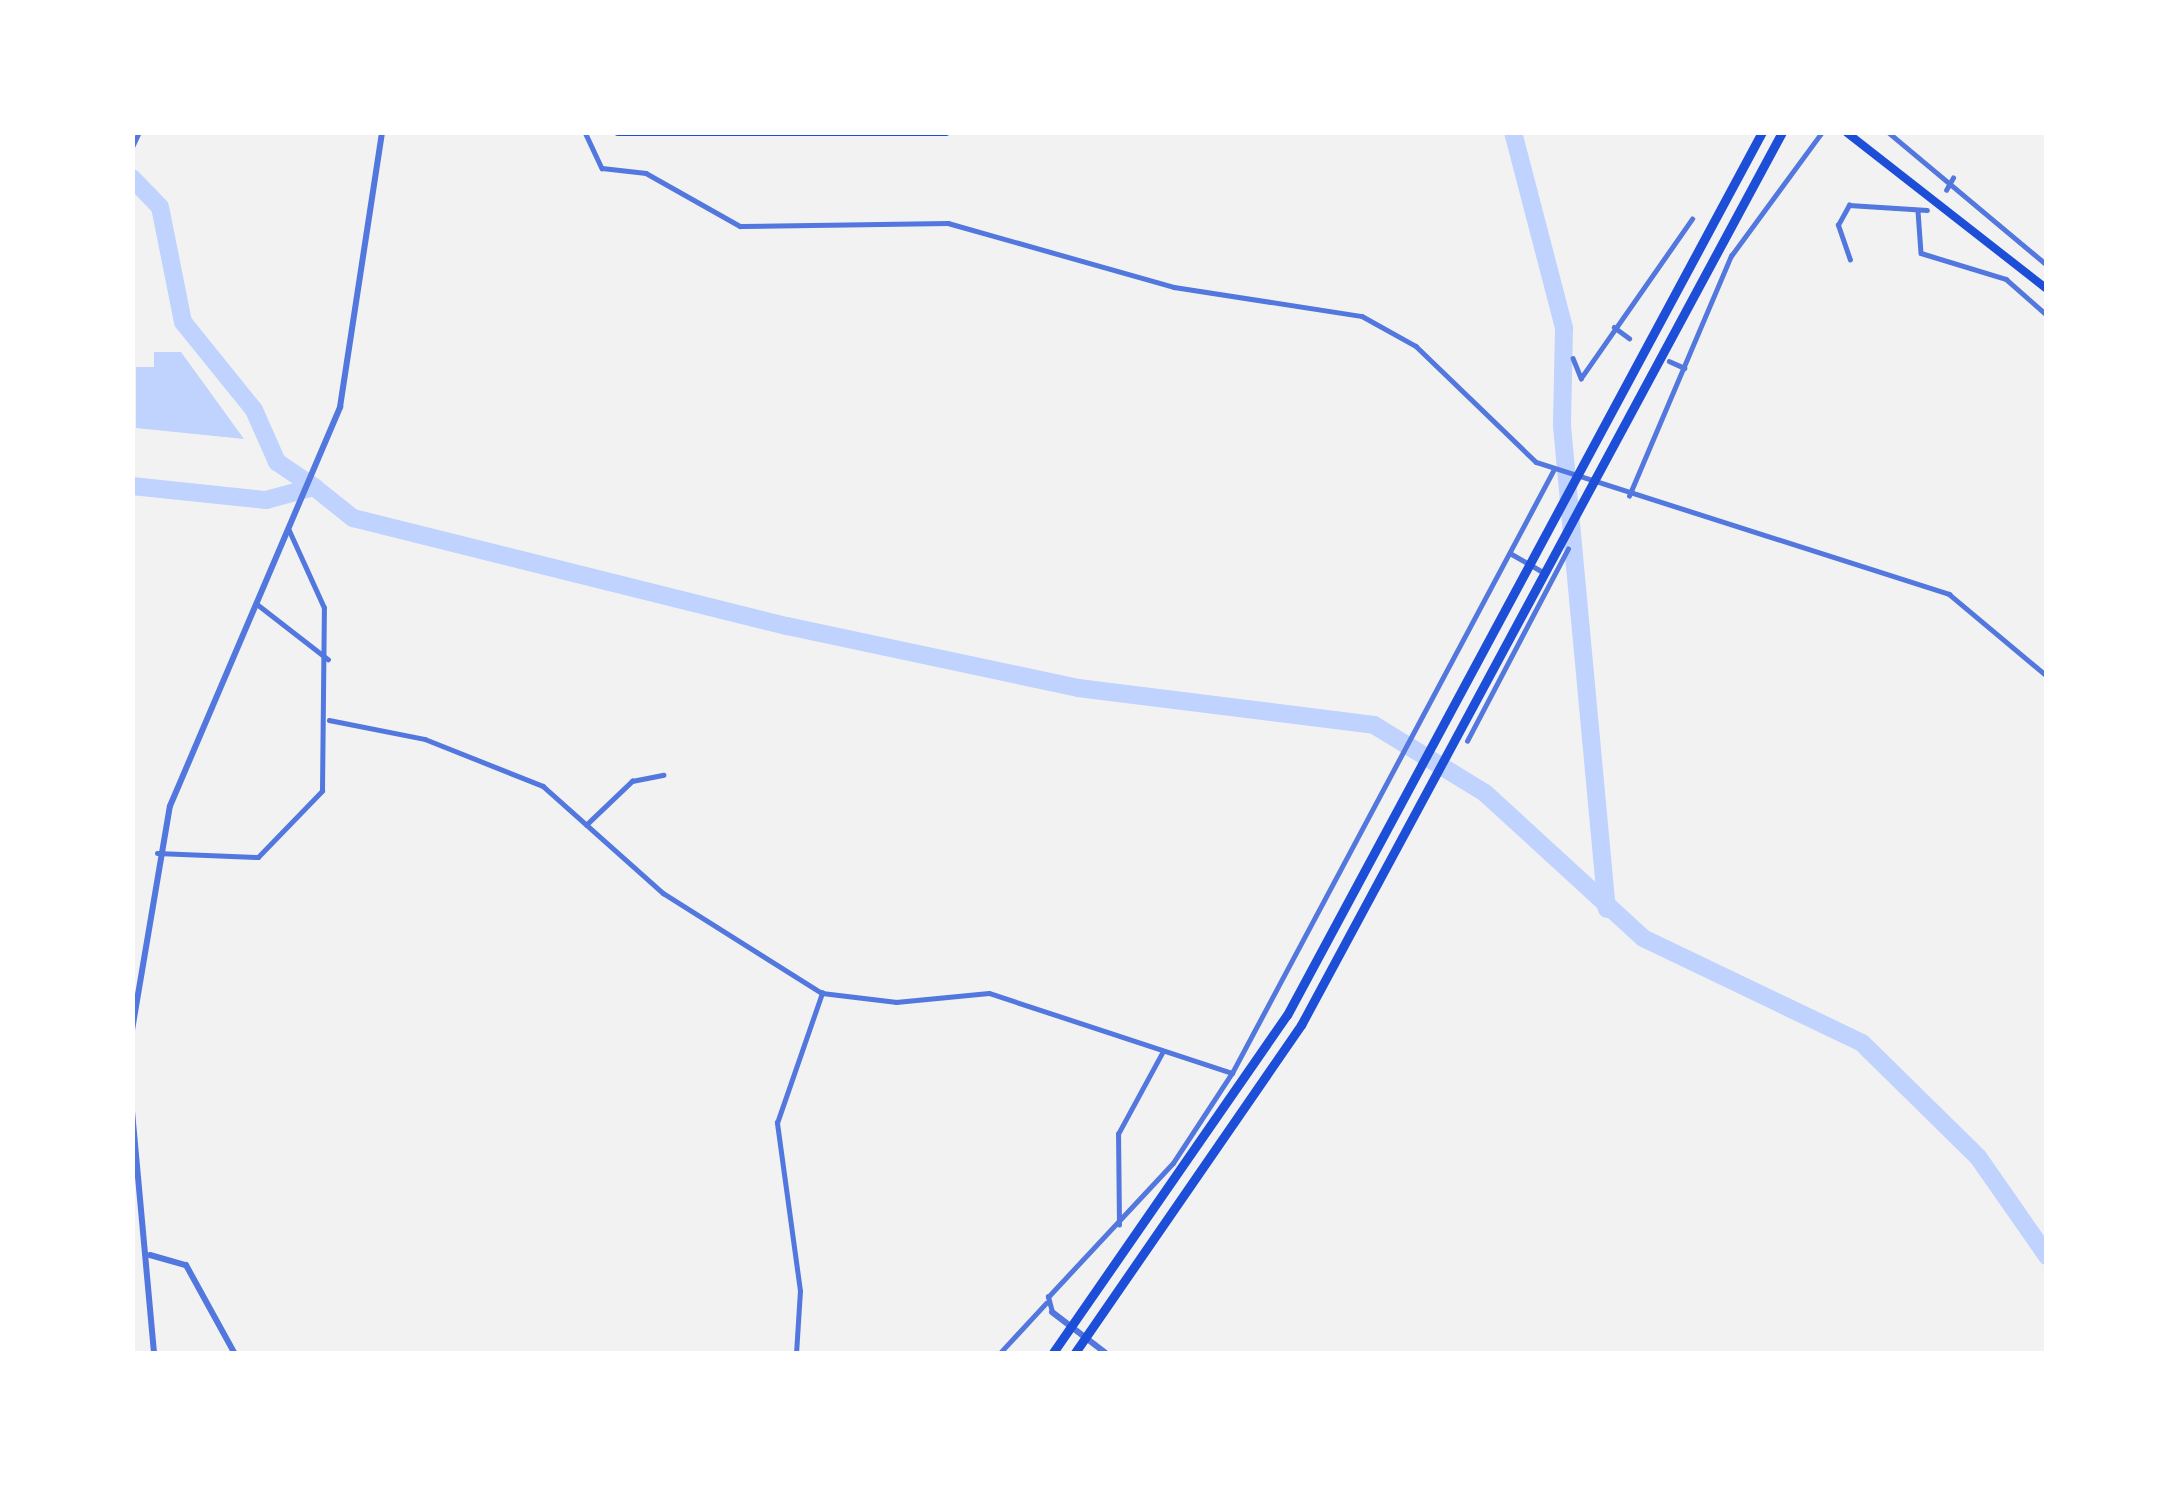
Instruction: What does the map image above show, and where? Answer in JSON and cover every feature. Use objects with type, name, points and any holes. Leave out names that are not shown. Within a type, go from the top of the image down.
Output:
[{"type":"highway","points":[[1052,1354],[1287,1015],[1762,132]]},
{"type":"highway","points":[[1074,1354],[1301,1025],[1782,132]]},
{"type":"main road","points":[[618,132],[946,132]]},
{"type":"main road","points":[[1846,132],[2047,289]]},
{"type":"street","points":[[132,147],[139,132]]},
{"type":"street","points":[[132,1030],[135,978],[158,854],[318,464],[348,366],[382,132]]},
{"type":"street","points":[[585,132],[602,168],[646,172],[740,226],[948,223],[1174,286],[1362,316],[1416,346],[1553,470],[1949,594],[2047,676]]},
{"type":"street","points":[[1629,496],[1731,256],[1822,132]]},
{"type":"street","points":[[1888,132],[1953,178],[2047,265]]},
{"type":"street","points":[[1946,190],[1953,178]]},
{"type":"street","points":[[1850,260],[1838,224],[1849,205],[1928,210]]},
{"type":"street","points":[[1918,212],[1921,253],[2006,279],[2047,314]]},
{"type":"street","points":[[1573,358],[1581,378],[1691,219]]},
{"type":"street","points":[[1614,327],[1629,338]]},
{"type":"street","points":[[1670,361],[1685,368]]},
{"type":"street","points":[[999,1354],[1119,1225],[1232,1072],[1553,470]]},
{"type":"street","points":[[158,854],[258,857],[322,790],[329,720],[324,608],[291,527]]},
{"type":"street","points":[[1467,741],[1568,549]]},
{"type":"street","points":[[1510,554],[1553,578]]},
{"type":"street","points":[[257,604],[328,660]]},
{"type":"street","points":[[329,720],[500,765],[586,825],[663,892],[822,993],[896,1002],[989,993],[1097,1020],[1162,1052],[1232,1072]]},
{"type":"street","points":[[586,825],[632,781],[663,775]]},
{"type":"street","points":[[796,1354],[800,1292],[777,1123],[822,993]]},
{"type":"street","points":[[1119,1225],[1118,1134],[1162,1052]]},
{"type":"street","points":[[132,1111],[150,1255],[154,1354]]},
{"type":"street","points":[[132,1228],[146,1233]]},
{"type":"street","points":[[150,1255],[186,1265],[235,1354]]},
{"type":"street","points":[[1046,1303],[1107,1354]]},
{"type":"water","points":[[154,352],[181,352],[244,439],[136,428],[136,367],[154,367]]},
{"type":"waterway","points":[[1513,132],[1564,328],[1562,426],[1607,909]]},
{"type":"waterway","points":[[132,178],[160,207],[183,322],[254,410],[277,462],[314,487]]},
{"type":"waterway","points":[[132,486],[266,500],[314,487],[353,518],[787,626],[1078,688],[1374,725],[1485,793],[1643,938],[1862,1043],[1978,1157],[2047,1256]]}]
